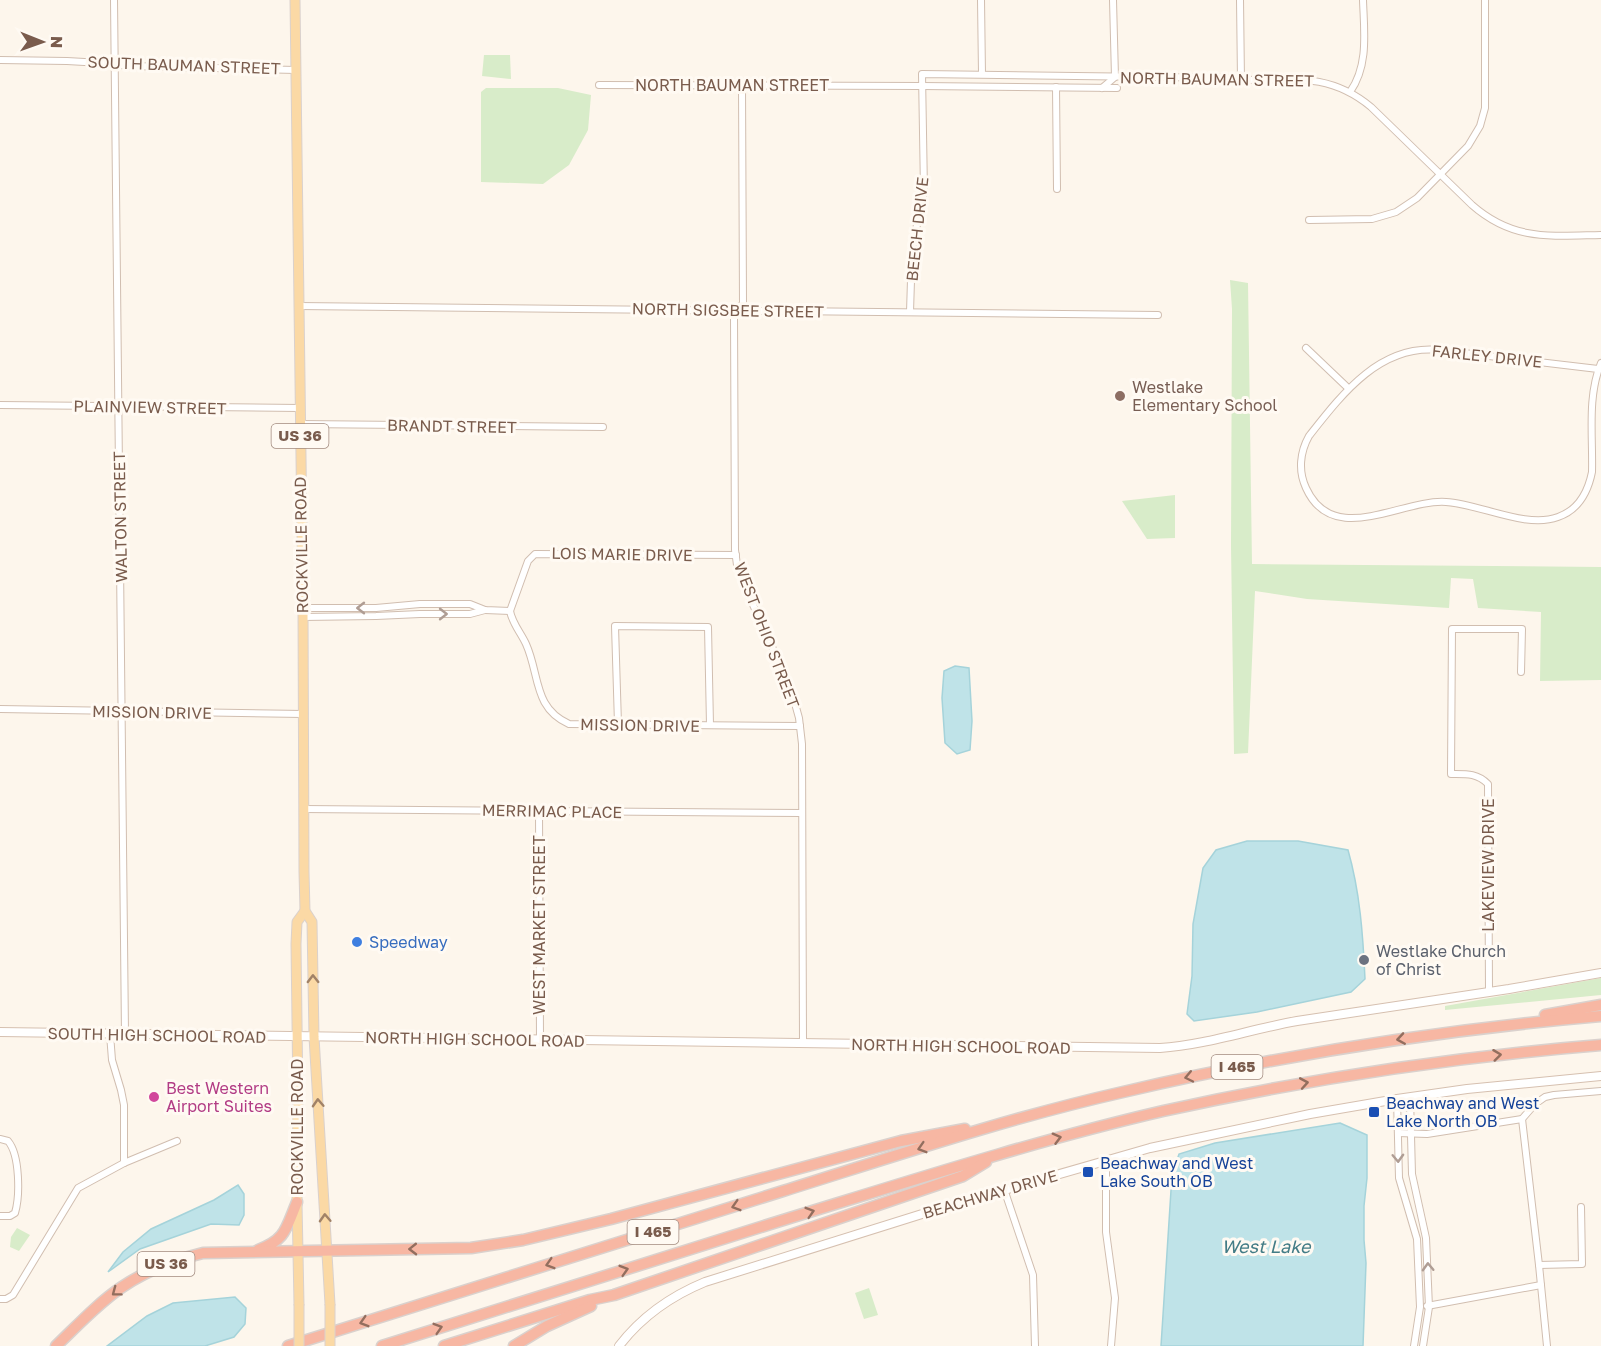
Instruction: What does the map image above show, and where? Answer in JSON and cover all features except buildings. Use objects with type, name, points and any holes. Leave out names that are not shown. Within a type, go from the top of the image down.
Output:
[{"type":"highway","points":[[1459,1030],[1601,1005]]},
{"type":"highway","name":"I 465","points":[[288,1346],[869,1164],[1019,1119],[1120,1092],[1307,1053],[1459,1030],[1601,1017]]},
{"type":"highway","name":"I 465","points":[[382,1346],[1000,1154],[1135,1118],[1277,1088],[1407,1066],[1517,1052],[1601,1045]]},
{"type":"highway","points":[[249,1253],[471,1248],[523,1240],[611,1219],[900,1141],[1019,1119]]},
{"type":"highway","points":[[514,1346],[547,1326],[614,1295],[963,1176],[1000,1154]]},
{"type":"highway","name":"US 36","points":[[56,1346],[112,1294],[161,1266],[203,1253],[249,1253],[270,1245],[280,1238],[286,1229],[297,1202]]},
{"type":"highway","points":[[444,1346],[590,1300],[614,1295]]},
{"type":"main road","name":"ROCKVILLE ROAD","points":[[295,0],[305,911],[312,922],[314,1037],[330,1304],[330,1346]]},
{"type":"main road","name":"ROCKVILLE ROAD","points":[[299,1346],[296,944],[297,922],[305,911]]},
{"type":"street","name":"WALTON STREET","points":[[114,0],[125,1034]]},
{"type":"street","points":[[981,0],[982,74]]},
{"type":"street","points":[[1101,88],[1115,76],[1113,0]]},
{"type":"street","points":[[1240,0],[1241,80]]},
{"type":"street","points":[[1350,92],[1359,75],[1364,54],[1364,0]]},
{"type":"street","points":[[1309,220],[1364,219],[1386,216],[1408,205],[1468,146],[1480,126],[1484,112],[1486,93],[1485,0]]},
{"type":"street","name":"SOUTH BAUMAN STREET","points":[[0,60],[67,61],[184,68],[296,69]]},
{"type":"street","name":"NORTH BAUMAN STREET","points":[[922,74],[1235,78],[1241,80],[1308,80],[1333,84],[1350,92],[1371,107],[1480,212],[1496,222],[1512,230],[1545,236],[1601,235]]},
{"type":"street","name":"BEECH DRIVE","points":[[910,312],[912,249],[924,191],[922,74]]},
{"type":"street","name":"NORTH BAUMAN STREET","points":[[599,85],[1117,88]]},
{"type":"street","name":"WEST OHIO STREET","points":[[742,86],[743,303],[734,317],[734,543],[737,565],[744,587],[791,689],[800,726],[802,744],[803,1044]]},
{"type":"street","points":[[1056,87],[1057,189]]},
{"type":"street","name":"NORTH SIGSBEE STREET","points":[[298,306],[1158,315]]},
{"type":"street","points":[[1306,348],[1348,388]]},
{"type":"street","name":"FARLEY DRIVE","points":[[1422,349],[1600,367],[1593,395],[1590,483],[1584,496],[1574,507],[1558,517],[1541,520],[1526,519],[1460,503],[1444,502],[1422,503],[1355,519],[1341,517],[1324,510],[1313,500],[1305,487],[1301,469],[1302,452],[1309,436],[1348,388],[1388,358],[1422,349]]},
{"type":"street","name":"PLAINVIEW STREET","points":[[0,405],[300,408]]},
{"type":"street","name":"BRANDT STREET","points":[[300,424],[603,427]]},
{"type":"street","name":"LOIS MARIE DRIVE","points":[[510,610],[528,560],[535,554],[736,555]]},
{"type":"street","points":[[303,612],[420,604],[470,604],[485,610],[510,610]]},
{"type":"street","name":"MISSION DRIVE","points":[[510,610],[512,619],[530,653],[542,699],[553,714],[569,724],[800,726]]},
{"type":"street","points":[[618,724],[615,626],[708,627],[710,725]]},
{"type":"street","name":"LAKEVIEW DRIVE","points":[[1489,992],[1488,784],[1482,777],[1451,774],[1452,629],[1522,629],[1521,672]]},
{"type":"street","name":"MISSION DRIVE","points":[[0,709],[303,714]]},
{"type":"street","name":"MERRIMAC PLACE","points":[[303,809],[802,813]]},
{"type":"street","name":"WEST MARKET STREET","points":[[539,811],[540,1040]]},
{"type":"street","name":"NORTH HIGH SCHOOL ROAD","points":[[314,1037],[1171,1047],[1297,1021],[1601,973]]},
{"type":"street","name":"SOUTH HIGH SCHOOL ROAD","points":[[0,1032],[314,1037]]},
{"type":"street","points":[[110,1034],[112,1060],[122,1090],[124,1105],[124,1163]]},
{"type":"street","name":"BEACHWAY DRIVE","points":[[619,1346],[649,1314],[672,1297],[695,1286],[772,1260],[1106,1160],[1150,1148],[1310,1114],[1397,1099],[1467,1089],[1601,1076]]},
{"type":"street","points":[[1398,1133],[1427,1134],[1522,1119],[1535,1104],[1545,1097],[1601,1091]]},
{"type":"street","points":[[1410,1097],[1412,1173],[1426,1238],[1429,1305],[1424,1346]]},
{"type":"street","points":[[1397,1099],[1399,1178],[1417,1239],[1420,1307],[1414,1346]]},
{"type":"street","points":[[1522,1119],[1547,1346]]},
{"type":"street","points":[[0,1139],[8,1141],[13,1149],[18,1201],[15,1213],[10,1216],[0,1216]]},
{"type":"street","points":[[4,1299],[13,1294],[75,1191],[83,1184],[124,1163],[177,1141]]},
{"type":"street","points":[[1106,1160],[1106,1232],[1114,1298],[1111,1346]]},
{"type":"street","points":[[1004,1189],[1033,1275],[1035,1346]]},
{"type":"street","points":[[1539,1265],[1582,1264],[1581,1207]]},
{"type":"street","points":[[1420,1307],[1541,1285]]},
{"type":"green space","points":[[484,55],[510,55],[511,79],[482,76]]},
{"type":"green space","points":[[486,88],[558,88],[591,95],[588,130],[569,165],[543,184],[481,182],[481,92]]},
{"type":"green space","points":[[1230,280],[1248,283],[1252,564],[1601,567],[1601,680],[1540,681],[1541,612],[1478,608],[1473,579],[1451,578],[1449,608],[1307,599],[1255,591],[1248,753],[1234,754]]},
{"type":"green space","points":[[1175,495],[1175,538],[1147,539],[1122,501]]},
{"type":"green space","points":[[1601,978],[1601,995],[1445,1010],[1445,1006]]},
{"type":"green space","points":[[17,1228],[30,1235],[19,1251],[10,1247],[11,1237]]},
{"type":"green space","points":[[869,1288],[878,1315],[864,1319],[855,1293]]},
{"type":"water","points":[[955,666],[969,668],[972,721],[970,750],[957,754],[945,743],[942,698],[944,671]]},
{"type":"water","points":[[1247,841],[1298,841],[1348,850],[1360,914],[1365,979],[1351,992],[1257,1012],[1194,1021],[1187,1014],[1192,976],[1193,924],[1203,868],[1216,850]]},
{"type":"water","name":"West Lake","points":[[1340,1123],[1367,1135],[1363,1346],[1161,1346],[1172,1175],[1179,1154],[1215,1143]]},
{"type":"water","points":[[238,1185],[244,1194],[244,1215],[239,1225],[211,1224],[140,1249],[108,1272],[123,1252],[151,1229],[214,1200]]},
{"type":"water","points":[[235,1297],[246,1308],[245,1324],[234,1337],[205,1346],[107,1346],[147,1316],[173,1303]]},
{"type":"place","name":"Westlake Elementary School","points":[[1120,396]]},
{"type":"place","name":"Speedway","points":[[357,942]]},
{"type":"place","name":"Westlake Church of Christ","points":[[1364,960]]},
{"type":"place","name":"Best Western Airport Suites","points":[[154,1097]]},
{"type":"place","name":"Beachway and West Lake North OB","points":[[1374,1112]]},
{"type":"place","name":"Beachway and West Lake South OB","points":[[1088,1172]]}]
